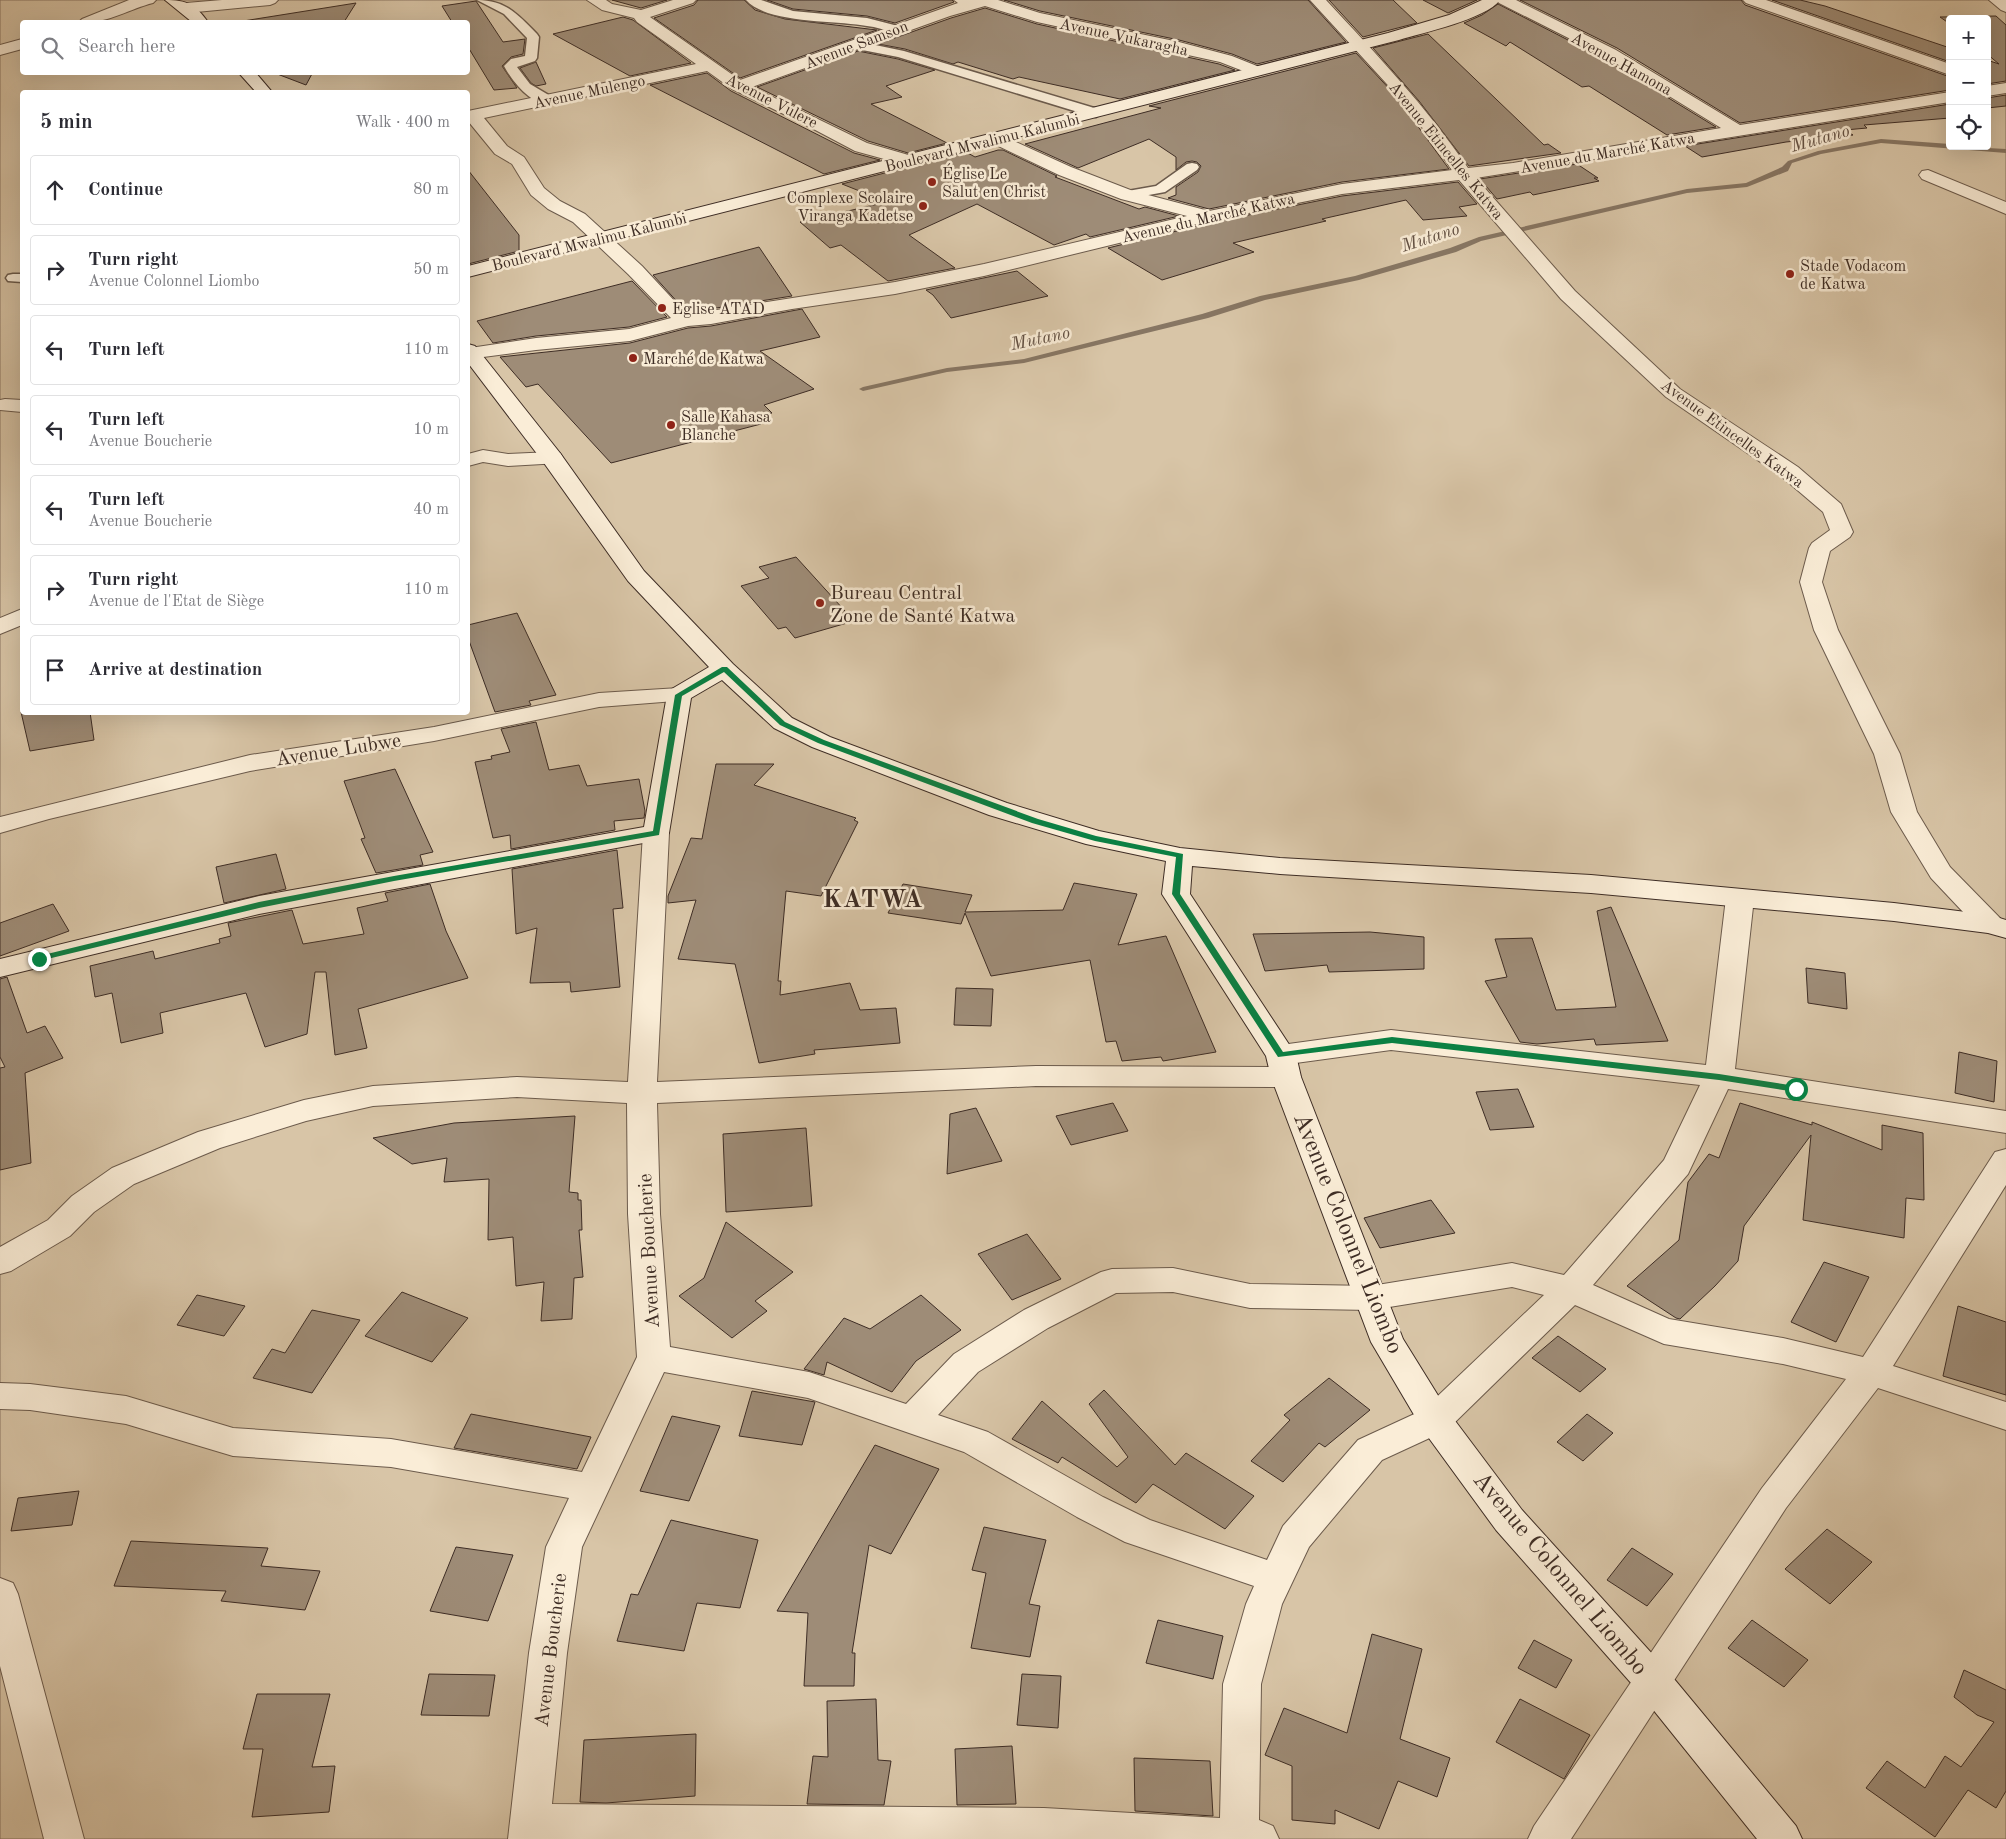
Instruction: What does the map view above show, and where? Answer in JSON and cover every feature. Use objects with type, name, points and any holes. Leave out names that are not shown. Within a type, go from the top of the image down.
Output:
[{"type":"street","points":[[180,4],[270,0]]},
{"type":"street","name":"Avenue Vulere","points":[[596,0],[606,7],[642,16],[642,19],[738,86],[810,120],[861,147],[906,160]]},
{"type":"street","points":[[642,16],[664,6],[688,0]]},
{"type":"street","name":"Avenue Etincelles Katwa","points":[[1318,0],[1424,119],[1463,174],[1568,295],[1666,387],[1790,472],[1833,509],[1842,532],[1820,548],[1811,582],[1826,630],[1887,754],[1904,812],[1940,872],[1998,927]]},
{"type":"street","name":"Boulevard Mwalimu Kalumbi","points":[[470,271],[1360,45],[1440,23],[1480,7],[1492,0]]},
{"type":"street","name":"Avenue Hamona","points":[[1504,0],[1610,53],[1737,130]]},
{"type":"street","points":[[1751,0],[1878,43],[1946,68]]},
{"type":"street","points":[[1997,0],[2006,7]]},
{"type":"street","points":[[92,20],[137,1]]},
{"type":"street","name":"Avenue Samson","points":[[738,86],[813,61],[894,29],[978,1]]},
{"type":"street","name":"Avenue Vukaragha","points":[[978,1],[1037,17],[1188,49],[1226,59],[1256,71]]},
{"type":"street","points":[[180,4],[198,20]]},
{"type":"street","points":[[0,50],[20,45]]},
{"type":"street","name":"Avenue Mulengo","points":[[470,116],[710,66]]},
{"type":"street","points":[[249,75],[262,90]]},
{"type":"street","name":"Avenue du Marché Katwa","points":[[470,352],[630,335],[687,320],[711,318],[792,303],[895,288],[984,270],[1209,216],[1342,189],[1512,168],[1946,97]]},
{"type":"street","points":[[470,116],[501,150],[518,161],[537,191],[554,205],[579,218],[601,237],[673,311],[687,320]]},
{"type":"street","points":[[996,138],[1064,171],[1128,195],[1209,216]]},
{"type":"street","points":[[1928,175],[2006,209]]},
{"type":"street","points":[[470,353],[552,458],[636,576],[724,668],[783,723],[821,742],[1035,821],[1095,838],[1180,856],[1280,866],[1591,884],[1894,912],[1998,927]]},
{"type":"street","points":[[473,456],[508,460],[552,458]]},
{"type":"street","points":[[0,627],[20,617]]},
{"type":"street","points":[[679,695],[724,668]]},
{"type":"street","name":"Avenue Lubwe","points":[[0,825],[42,813],[250,763],[434,734],[599,700],[679,695]]},
{"type":"street","name":"Avenue Boucherie","points":[[529,1831],[548,1653],[564,1547],[654,1357],[644,1214],[642,1093],[656,833],[679,695]]},
{"type":"street","points":[[0,968],[259,905],[656,833]]},
{"type":"street","name":"Avenue Colonnel Liombo","points":[[1180,856],[1176,894],[1283,1066],[1388,1342],[1435,1420],[1510,1520],[1652,1680],[1782,1839]]},
{"type":"street","points":[[529,1831],[1044,1826],[1249,1838],[1242,1684],[1264,1604],[1296,1537],[1370,1450],[1435,1420],[1571,1289],[1677,1166],[1719,1077],[1740,898]]},
{"type":"street","points":[[0,1262],[59,1228],[83,1204],[123,1176],[209,1140],[304,1111],[373,1096],[516,1087],[642,1093],[1283,1066],[1392,1040],[1719,1077],[2006,1122]]},
{"type":"street","points":[[1548,1839],[1774,1498],[1871,1372],[2006,1160]]},
{"type":"street","points":[[912,1420],[966,1363],[1036,1319],[1112,1281],[1173,1280],[1250,1296],[1371,1298],[1512,1275],[1571,1289],[1664,1331],[1783,1352],[1871,1372],[2006,1416]]},
{"type":"street","points":[[654,1357],[809,1385],[976,1442],[1090,1508],[1138,1531],[1276,1578]]},
{"type":"street","points":[[0,1396],[30,1397],[126,1410],[233,1442],[391,1453],[592,1488]]},
{"type":"street","points":[[0,1594],[64,1839]]},
{"type":"lane","points":[[484,0],[508,12],[533,37],[531,58],[515,62],[510,66],[520,83],[531,92],[548,100]]},
{"type":"lane","points":[[752,0],[760,5],[785,12],[869,23],[894,29]]},
{"type":"lane","points":[[856,45],[900,54],[1096,113]]},
{"type":"lane","points":[[1128,195],[1160,189],[1192,167]]},
{"type":"shaded area","points":[[0,0],[2006,0],[2006,1839],[0,1839]]},
{"type":"building","points":[[612,0],[667,0],[641,8]]},
{"type":"building","points":[[698,0],[744,0],[755,10],[785,19],[877,30],[740,78],[654,18],[694,5]]},
{"type":"building","points":[[767,0],[952,0],[954,2],[895,23],[867,16],[793,9]]},
{"type":"building","points":[[1004,0],[1308,0],[1346,42],[1257,64],[1232,54],[1179,40],[1040,11]]},
{"type":"building","points":[[1329,0],[1393,0],[1417,23],[1363,37]]},
{"type":"building","points":[[1423,0],[1477,0],[1448,13]]},
{"type":"building","points":[[1520,0],[1741,0],[1745,5],[1946,76],[1946,91],[1740,123],[1617,48]]},
{"type":"building","points":[[1772,0],[1800,0],[1825,6],[1946,47],[1946,61]]},
{"type":"building","points":[[476,1],[503,42],[525,39],[523,54],[511,57],[502,66],[517,88],[494,90],[470,50],[470,20],[451,20],[442,6]]},
{"type":"building","points":[[356,3],[345,20],[250,20]]},
{"type":"building","points":[[1498,4],[1603,58],[1716,127],[1667,135],[1589,86],[1582,87],[1510,42],[1506,46],[1464,23],[1482,15]]},
{"type":"building","points":[[985,8],[1037,24],[1219,64],[1235,70],[1120,99],[1019,77],[1013,79],[958,62],[953,64],[905,49],[878,44]]},
{"type":"building","points":[[1991,16],[1996,16],[2006,25],[2006,81],[1991,83],[1991,61],[1999,64],[1991,57]]},
{"type":"building","points":[[623,17],[633,20],[691,63],[630,76],[553,34]]},
{"type":"building","points":[[1428,34],[1544,145],[1548,144],[1561,153],[1469,166],[1419,101],[1373,48]]},
{"type":"building","points":[[858,51],[898,59],[935,70],[886,86],[902,97],[871,104],[947,143],[908,153],[868,141],[757,87]]},
{"type":"building","points":[[1356,53],[1395,95],[1449,169],[1342,182],[1209,209],[1168,198],[1176,195],[1176,187],[1198,172],[1201,166],[1197,162],[1192,161],[1186,162],[1176,170],[1176,157],[1149,139],[1078,168],[1025,144],[1161,108],[1149,106]]},
{"type":"building","points":[[536,62],[546,84],[536,86],[531,83],[520,68]]},
{"type":"building","points":[[707,73],[731,91],[854,153],[880,160],[824,174],[650,85]]},
{"type":"building","points":[[280,75],[311,75],[306,85]]},
{"type":"building","points":[[2006,95],[2006,106],[1991,108],[1991,97]]},
{"type":"building","points":[[1946,105],[1946,118],[1864,125],[1867,128],[1845,130],[1853,135],[1786,142],[1702,157],[1685,146]]},
{"type":"building","points":[[1003,150],[1057,176],[1055,177],[1139,209],[1145,207],[1179,216],[1090,237],[1086,234],[1054,245],[977,204],[909,235],[955,268],[888,281],[841,245],[830,248],[800,222],[887,202],[842,184],[966,152],[975,157]]},
{"type":"building","points":[[1577,164],[1598,178],[1594,178],[1599,181],[1533,195],[1530,192],[1497,199],[1480,179]]},
{"type":"building","points":[[470,173],[519,235],[519,251],[470,263]]},
{"type":"building","points":[[1458,182],[1477,204],[1459,207],[1467,216],[1423,220],[1406,200],[1322,219],[1326,221],[1233,243],[1254,252],[1162,280],[1108,248],[1209,223],[1342,196]]},
{"type":"building","points":[[759,247],[792,296],[691,312],[681,306],[653,275]]},
{"type":"building","points":[[1017,271],[1048,296],[951,318],[933,295],[926,290]]},
{"type":"building","points":[[632,281],[667,317],[629,327],[536,336],[493,343],[477,321]]},
{"type":"building","points":[[802,309],[820,337],[760,351],[814,389],[764,405],[772,413],[754,417],[761,424],[611,463],[538,384],[526,387],[500,357],[630,343],[688,328],[711,326]]},
{"type":"building","points":[[796,557],[854,621],[795,638],[786,627],[778,629],[741,586],[769,578],[759,567]]},
{"type":"building","points":[[517,613],[556,695],[529,701],[531,705],[495,712],[470,643],[470,625]]},
{"type":"building","points":[[22,715],[90,715],[94,740],[30,751]]},
{"type":"building","points":[[536,722],[549,770],[579,765],[587,786],[639,779],[645,811],[644,818],[614,821],[615,830],[511,849],[510,835],[493,838],[475,762],[492,759],[491,756],[510,752],[501,729]]},
{"type":"building","points":[[716,764],[774,764],[754,785],[856,818],[854,820],[858,822],[821,896],[786,891],[778,981],[781,981],[780,995],[850,983],[860,1010],[896,1008],[900,1043],[814,1050],[815,1054],[759,1063],[735,964],[678,959],[696,900],[668,903],[668,896],[691,838],[702,839]]},
{"type":"building","points":[[395,769],[433,852],[420,855],[423,865],[376,873],[361,839],[365,838],[344,781]]},
{"type":"building","points":[[617,850],[623,908],[613,909],[620,987],[571,992],[570,982],[530,983],[537,928],[516,934],[512,869]]},
{"type":"building","points":[[276,854],[286,889],[224,903],[216,867]]},
{"type":"building","points":[[1074,883],[1137,894],[1118,945],[1166,936],[1216,1052],[1163,1061],[1161,1057],[1122,1061],[1116,1041],[1106,1042],[1090,960],[991,976],[965,913],[961,924],[888,913],[903,884],[972,895],[965,912],[1063,910]]},
{"type":"building","points":[[430,884],[446,931],[468,978],[358,1009],[367,1048],[335,1055],[326,972],[315,972],[307,1034],[265,1047],[246,993],[160,1013],[163,1033],[121,1043],[112,993],[95,997],[90,966],[153,951],[155,959],[220,943],[219,939],[231,936],[228,923],[292,910],[303,944],[364,934],[357,908],[388,901],[385,893]]},
{"type":"building","points":[[53,904],[69,931],[0,956],[0,923]]},
{"type":"building","points":[[1611,907],[1668,1041],[1596,1045],[1594,1039],[1537,1044],[1520,1042],[1485,981],[1507,977],[1495,939],[1532,938],[1556,1010],[1616,1007],[1597,911]]},
{"type":"building","points":[[1370,932],[1424,937],[1424,969],[1329,972],[1327,965],[1265,971],[1253,934]]},
{"type":"building","points":[[1806,968],[1845,973],[1847,1009],[1808,1003]]},
{"type":"building","points":[[7,977],[27,1033],[45,1026],[63,1058],[25,1073],[31,1163],[0,1170],[0,1068],[5,1067],[0,1057],[0,979]]},
{"type":"building","points":[[956,988],[993,989],[991,1026],[954,1025]]},
{"type":"building","points":[[1959,1052],[1997,1061],[1994,1102],[1955,1093]]},
{"type":"building","points":[[1518,1089],[1534,1127],[1490,1130],[1476,1092]]},
{"type":"building","points":[[1113,1103],[1128,1131],[1071,1145],[1056,1116]]},
{"type":"building","points":[[1740,1103],[1812,1125],[1812,1122],[1882,1150],[1882,1125],[1923,1133],[1924,1200],[1906,1198],[1904,1238],[1803,1220],[1811,1135],[1744,1226],[1738,1261],[1680,1319],[1676,1318],[1627,1286],[1679,1240],[1688,1182],[1709,1154],[1719,1158]]},
{"type":"building","points":[[976,1108],[1002,1161],[947,1174],[950,1114]]},
{"type":"building","points":[[575,1116],[569,1192],[578,1193],[578,1200],[581,1200],[582,1230],[579,1230],[583,1277],[574,1278],[572,1319],[541,1321],[544,1282],[516,1286],[513,1237],[488,1240],[489,1179],[444,1182],[447,1158],[412,1164],[373,1138],[454,1123]]},
{"type":"building","points":[[806,1128],[812,1206],[726,1212],[723,1134]]},
{"type":"building","points":[[1431,1200],[1455,1233],[1380,1248],[1364,1218]]},
{"type":"building","points":[[726,1222],[793,1272],[755,1301],[767,1311],[732,1338],[679,1296],[704,1278]]},
{"type":"building","points":[[1027,1234],[1061,1279],[1012,1300],[978,1254]]},
{"type":"building","points":[[1824,1262],[1869,1277],[1836,1342],[1791,1322]]},
{"type":"building","points":[[402,1292],[468,1318],[432,1362],[365,1336]]},
{"type":"building","points":[[197,1295],[245,1306],[224,1336],[177,1325]]},
{"type":"building","points":[[921,1295],[961,1330],[916,1361],[892,1392],[827,1362],[824,1375],[804,1369],[844,1318],[870,1329]]},
{"type":"building","points":[[1958,1306],[2006,1322],[2006,1395],[1943,1376]]},
{"type":"building","points":[[312,1310],[360,1320],[312,1393],[253,1378],[272,1349],[285,1353]]},
{"type":"building","points":[[1558,1336],[1606,1369],[1580,1392],[1532,1358]]},
{"type":"building","points":[[1329,1378],[1370,1410],[1325,1447],[1319,1443],[1283,1482],[1251,1461],[1290,1420],[1284,1415]]},
{"type":"building","points":[[1104,1390],[1175,1465],[1186,1453],[1254,1496],[1225,1529],[1153,1484],[1136,1503],[1062,1457],[1058,1463],[1012,1439],[1042,1401],[1117,1467],[1128,1457],[1089,1404]]},
{"type":"building","points":[[752,1391],[815,1402],[802,1445],[739,1436]]},
{"type":"building","points":[[471,1414],[591,1437],[577,1469],[454,1448]]},
{"type":"building","points":[[1587,1414],[1613,1433],[1583,1461],[1557,1442]]},
{"type":"building","points":[[672,1416],[720,1426],[689,1501],[640,1491]]},
{"type":"building","points":[[875,1445],[939,1469],[891,1554],[869,1545],[852,1653],[855,1653],[854,1686],[804,1686],[808,1613],[777,1611]]},
{"type":"building","points":[[79,1491],[72,1525],[11,1531],[18,1498]]},
{"type":"building","points":[[671,1520],[758,1540],[740,1608],[697,1603],[684,1651],[617,1641],[631,1594],[638,1595]]},
{"type":"building","points":[[984,1527],[1046,1540],[1029,1604],[1040,1606],[1030,1657],[971,1648],[986,1573],[972,1570]]},
{"type":"building","points":[[1827,1529],[1872,1562],[1830,1604],[1785,1569]]},
{"type":"building","points":[[131,1541],[268,1548],[261,1566],[320,1571],[305,1610],[221,1601],[226,1591],[114,1586]]},
{"type":"building","points":[[456,1547],[513,1555],[488,1621],[430,1611]]},
{"type":"building","points":[[1632,1548],[1673,1574],[1647,1606],[1607,1580]]},
{"type":"building","points":[[1158,1620],[1223,1636],[1213,1679],[1146,1663]]},
{"type":"building","points":[[1752,1620],[1808,1660],[1784,1687],[1728,1648]]},
{"type":"building","points":[[1372,1634],[1422,1649],[1400,1739],[1450,1758],[1437,1797],[1398,1781],[1379,1829],[1335,1810],[1335,1824],[1292,1820],[1292,1766],[1265,1755],[1284,1708],[1347,1733]]},
{"type":"building","points":[[1534,1640],[1572,1660],[1556,1688],[1518,1668]]},
{"type":"building","points":[[1964,1670],[2006,1690],[2006,1791],[1996,1808],[1968,1790],[1935,1837],[1866,1788],[1887,1761],[1925,1788],[1945,1756],[1961,1767],[1994,1722],[1977,1715],[1954,1697]]},
{"type":"building","points":[[429,1674],[495,1675],[489,1716],[421,1715]]},
{"type":"building","points":[[1022,1674],[1061,1676],[1058,1728],[1017,1725]]},
{"type":"building","points":[[257,1694],[330,1694],[312,1767],[335,1766],[329,1812],[252,1817],[263,1749],[243,1749]]},
{"type":"building","points":[[876,1699],[878,1760],[891,1761],[884,1805],[807,1804],[813,1756],[828,1757],[827,1701]]},
{"type":"building","points":[[1520,1699],[1590,1735],[1564,1779],[1496,1742]]},
{"type":"building","points":[[696,1734],[695,1796],[606,1803],[580,1802],[584,1740]]},
{"type":"building","points":[[1012,1746],[1016,1804],[957,1805],[955,1749]]},
{"type":"building","points":[[1134,1758],[1210,1761],[1213,1816],[1135,1811]]},
{"type":"waterway","name":"Mutano","points":[[863,389],[947,370],[1024,361],[1205,316],[1263,298],[1356,278],[1453,250],[1479,239],[1687,191],[1747,185],[1785,169],[1790,162],[1820,152],[1881,141],[2006,151]]},
{"type":"place","name":"Église Le Salut en Christ","points":[[932,182]]},
{"type":"place","name":"Complexe Scolaire Viranga Kadetse","points":[[923,206]]},
{"type":"place","name":"Stade Vodacom de Katwa","points":[[1790,274]]},
{"type":"place","name":"Eglise ATAD","points":[[662,308]]},
{"type":"place","name":"Marché de Katwa","points":[[633,358]]},
{"type":"place","name":"Salle Kahasa Blanche","points":[[671,425]]},
{"type":"place","name":"Bureau Central Zone de Santé Katwa","points":[[820,603]]},
{"type":"district","name":"KATWA","points":[[873,898]]},
{"type":"route","points":[[39,959],[259,905],[656,833],[679,695],[724,668],[783,723],[821,742],[998,809],[1035,821],[1095,838],[1180,856],[1176,894],[1281,1055],[1392,1040],[1588,1061],[1719,1077],[1796,1089]]}]
